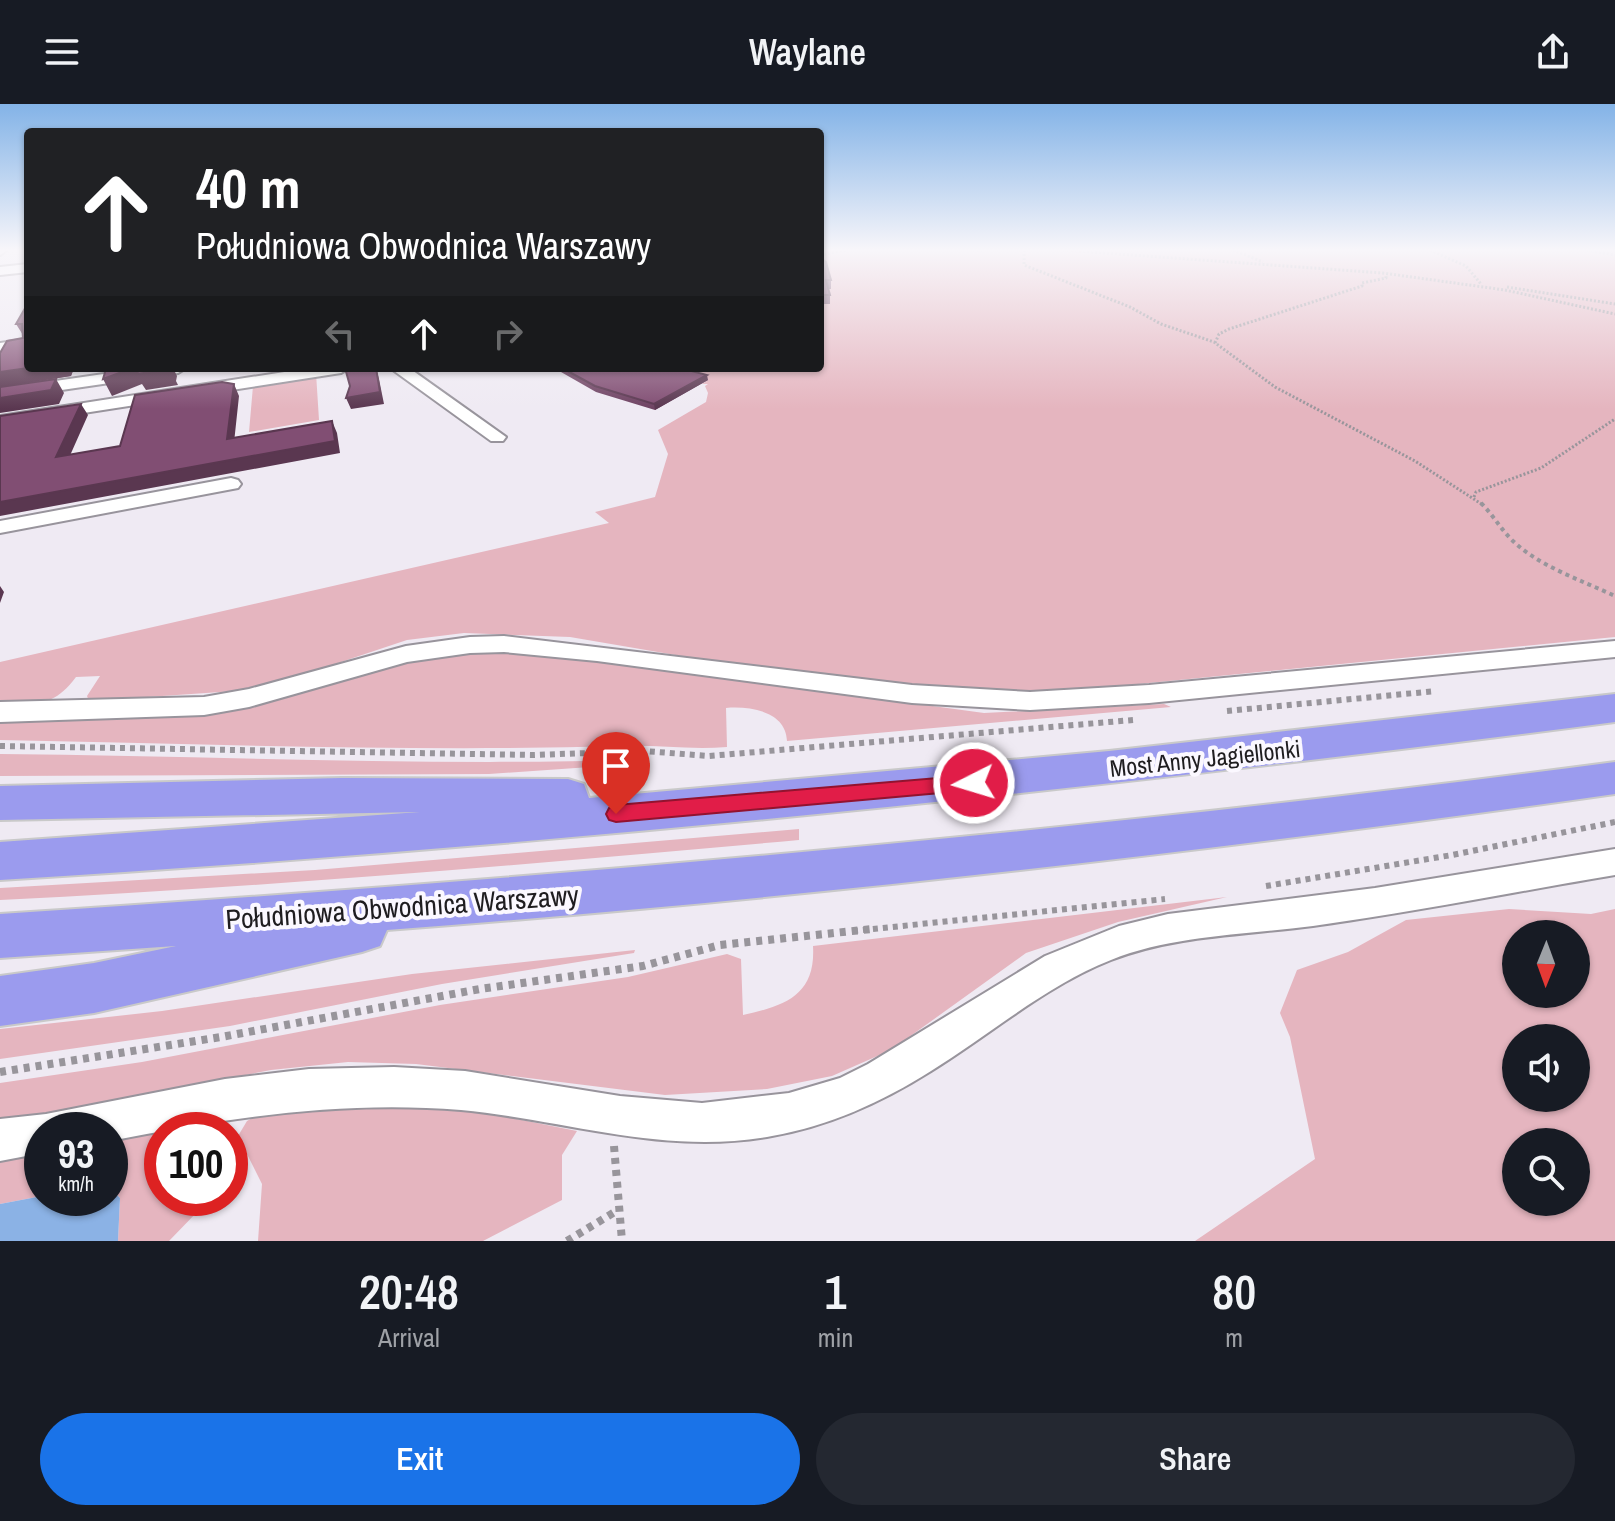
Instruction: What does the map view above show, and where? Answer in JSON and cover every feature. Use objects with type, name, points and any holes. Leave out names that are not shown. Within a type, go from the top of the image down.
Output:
[{"type":"highway","name":"Most Anny Jagiellonki","points":[[795,799],[1302,748],[1615,708]]},
{"type":"highway","name":"Południowa Obwodnica Warszawy","points":[[0,936],[496,901],[803,873],[1201,832],[1615,778]]},
{"type":"highway","points":[[0,803],[342,795],[795,799]]},
{"type":"highway","points":[[0,861],[394,833],[795,799]]},
{"type":"highway","points":[[0,1001],[94,988],[496,901]]},
{"type":"street","points":[[0,348],[24,345]]},
{"type":"street","points":[[0,394],[151,372]]},
{"type":"street","points":[[232,372],[242,376]]},
{"type":"street","points":[[0,421],[315,372]]},
{"type":"street","points":[[404,372],[497,437]]},
{"type":"street","points":[[0,527],[231,484]]},
{"type":"street","points":[[0,712],[204,706],[249,698],[382,660],[442,648],[504,644],[597,653],[898,693],[1030,701],[1149,694],[1615,649]]},
{"type":"street","points":[[128,1117],[302,1088],[390,1086],[477,1092],[670,1123],[728,1122],[806,1109],[876,1083],[939,1046],[1017,992],[1095,950],[1170,927],[1295,914],[1615,862]]},
{"type":"street","points":[[0,1140],[24,1136]]},
{"type":"path","points":[[1120,303],[1171,328],[1215,343],[1275,387],[1415,461],[1485,505],[1518,545],[1541,560],[1615,596]]},
{"type":"path","points":[[1215,343],[1219,334],[1229,329],[1309,303]]},
{"type":"path","points":[[1560,303],[1615,314]]},
{"type":"path","points":[[1474,497],[1476,492],[1507,483],[1562,457],[1615,419]]},
{"type":"path","points":[[0,746],[533,755],[644,751],[709,756],[788,751]]},
{"type":"path","points":[[1256,887],[1452,855],[1615,822]]},
{"type":"path","points":[[0,1072],[221,1037],[480,989],[643,966],[720,945],[1178,897]]},
{"type":"path","points":[[612,1115],[622,1241]]},
{"type":"path","points":[[567,1241],[618,1210]]},
{"type":"shaded area","points":[[824,303],[1615,303],[1615,637],[1058,692],[944,690],[693,658],[570,637],[464,633],[407,640],[287,680],[235,691],[89,701],[87,696],[100,676],[76,677],[59,694],[43,702],[0,703],[0,662],[609,523],[595,512],[655,497],[668,454],[658,430],[706,402],[708,393],[705,386],[708,384],[702,384],[708,380],[699,377],[701,373],[824,372]]},
{"type":"shaded area","points":[[316,373],[319,420],[249,432],[253,386]]},
{"type":"shaded area","points":[[472,653],[579,658],[984,713],[1164,704],[1171,707],[787,741],[780,723],[765,712],[726,708],[727,747],[714,748],[390,748],[0,740],[0,722],[198,714],[430,655]]},
{"type":"shaded area","points":[[0,754],[396,761],[633,760],[633,764],[489,774],[0,776]]},
{"type":"shaded area","points":[[799,829],[799,840],[699,849],[300,882],[0,900],[0,888],[315,870]]},
{"type":"shaded area","points":[[1227,897],[1118,922],[1026,953],[891,1050],[832,1076],[767,1089],[665,1095],[416,1064],[348,1062],[271,1070],[52,1112],[24,1112],[24,1117],[0,1122],[0,1083],[142,1062],[440,1005],[628,977],[727,954],[741,959],[743,1015],[772,1007],[794,996],[809,977],[813,946]]},
{"type":"shaded area","points":[[1509,909],[1591,914],[1615,909],[1615,1241],[1195,1241],[1315,1159],[1290,1037],[1280,1013],[1297,970],[1348,952],[1406,920]]},
{"type":"shaded area","points":[[635,950],[634,953],[442,984],[230,1026],[0,1059],[0,1029],[162,1011],[412,974]]},
{"type":"shaded area","points":[[379,1104],[486,1113],[577,1131],[562,1155],[562,1200],[483,1241],[258,1241],[262,1184],[248,1156],[248,1120],[267,1110]]},
{"type":"shaded area","points":[[144,1134],[144,1216],[193,1216],[169,1241],[118,1241],[119,1216],[128,1216],[128,1136]]},
{"type":"shaded area","points":[[24,1156],[24,1199],[0,1204],[0,1161]]},
{"type":"water","points":[[24,1199],[24,1216],[119,1216],[118,1241],[0,1241],[0,1204]]},
{"type":"building","points":[[24,310],[24,369],[0,372],[0,353],[7,341],[23,338],[22,324],[16,324]]},
{"type":"building","points":[[105,372],[122,372],[103,379]]},
{"type":"building","points":[[346,372],[377,372],[380,392],[346,398],[350,386]]},
{"type":"building","points":[[569,372],[695,372],[707,375],[654,404],[595,386]]},
{"type":"building","points":[[56,379],[51,390],[0,398],[0,387]]},
{"type":"building","points":[[222,382],[234,384],[227,439],[332,421],[335,441],[0,502],[0,416],[81,404],[56,457],[120,446],[135,395]]},
{"type":"route","points":[[616,814],[974,783]]}]
